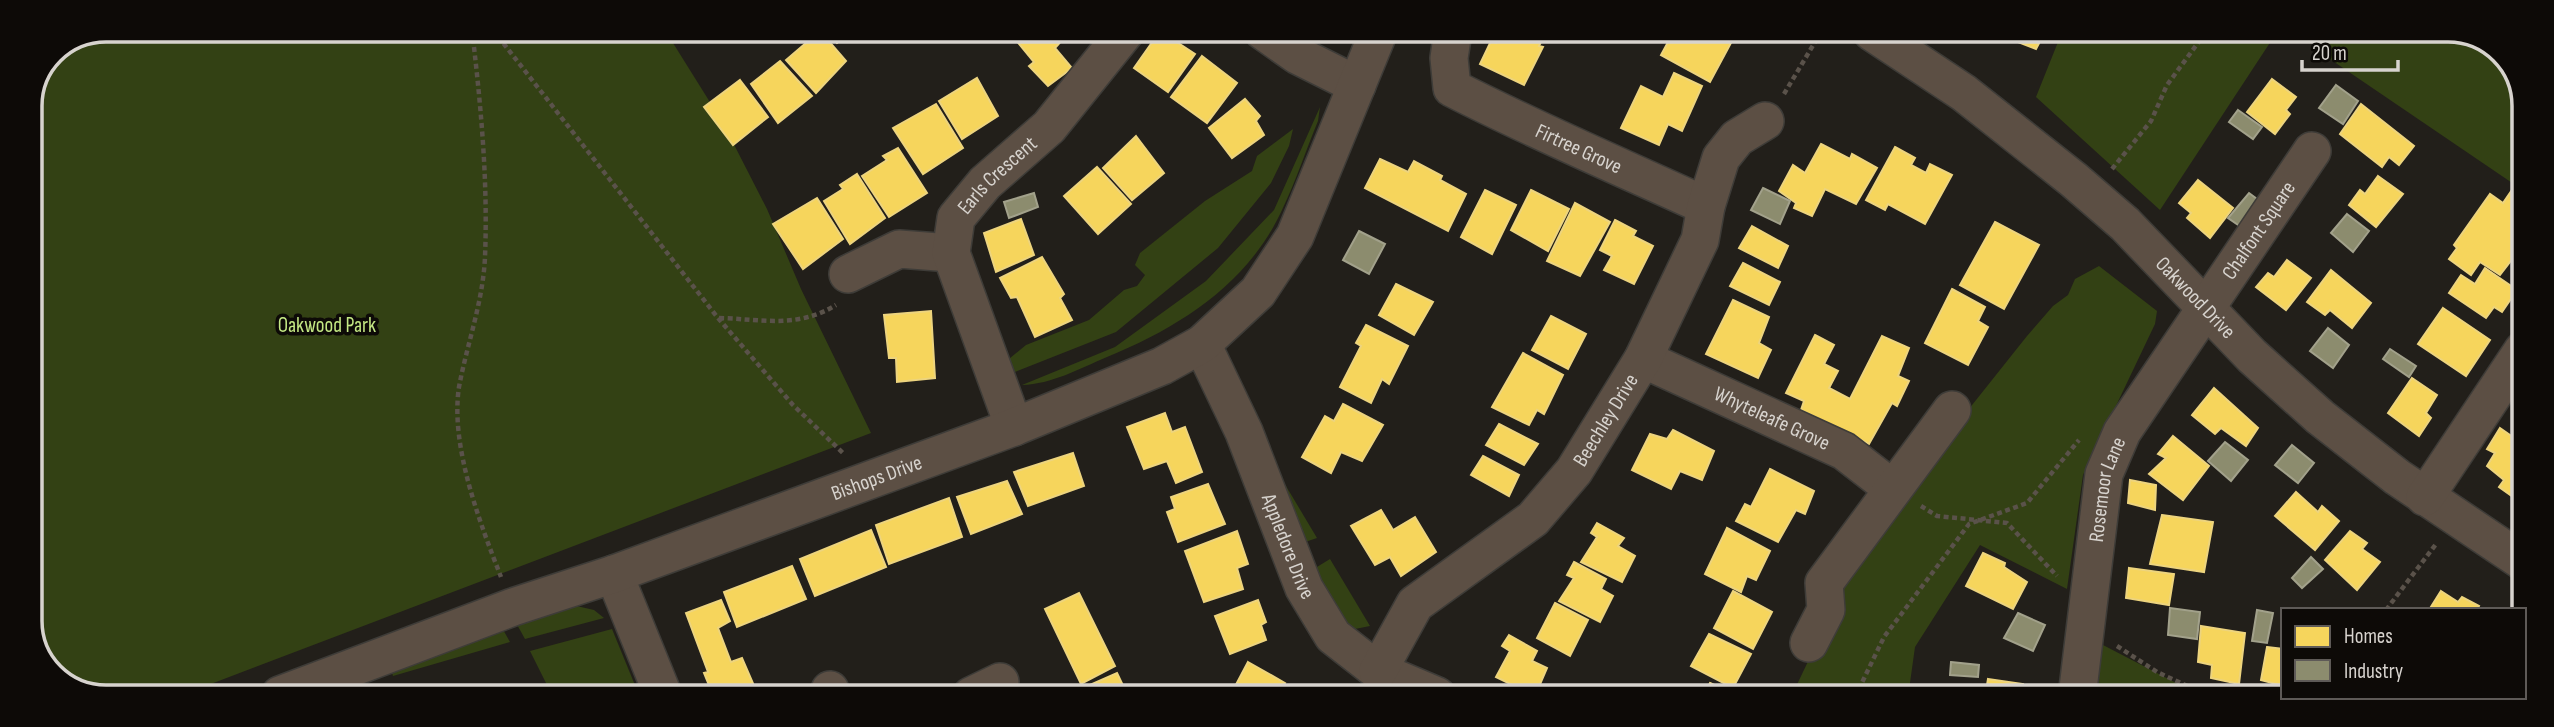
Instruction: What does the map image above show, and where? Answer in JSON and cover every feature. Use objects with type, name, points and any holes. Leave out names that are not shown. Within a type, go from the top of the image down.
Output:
[{"type":"street","name":"Earls Crescent","points":[[1014,427],[951,253],[956,218],[985,183],[1048,127],[1117,42]]},
{"type":"street","points":[[1279,42],[1352,96]]},
{"type":"street","name":"Bishops Drive","points":[[306,685],[513,607],[614,574],[1014,427],[1162,366],[1202,344],[1258,292],[1295,236],[1374,42]]},
{"type":"street","name":"Firtree Grove","points":[[1451,42],[1449,58],[1452,89],[1546,136],[1597,155],[1706,206]]},
{"type":"street","name":"Oakwood Drive","points":[[1887,42],[1964,93],[2090,194],[2163,262],[2207,311],[2320,417],[2439,507],[2512,554]]},
{"type":"street","name":"Beechley Drive","points":[[1378,671],[1415,604],[1533,519],[1566,481],[1643,359],[1700,240],[1706,206],[1721,158],[1737,138],[1765,121]]},
{"type":"street","name":"Chalfont Square","points":[[2207,311],[2312,151]]},
{"type":"street","points":[[848,274],[899,249],[951,253]]},
{"type":"street","name":"Rosemoor Lane","points":[[2078,685],[2104,474],[2122,432],[2207,311]]},
{"type":"street","name":"Appledore Drive","points":[[1202,344],[1244,432],[1304,588],[1333,636],[1378,671],[1411,685]]},
{"type":"street","name":"Whyteleafe Grove","points":[[1643,359],[1844,451],[1893,489]]},
{"type":"street","points":[[2439,507],[2512,371]]},
{"type":"street","points":[[1809,643],[1826,610],[1824,583],[1952,410]]},
{"type":"street","points":[[614,574],[659,685]]},
{"type":"path","points":[[473,42],[485,159],[485,259],[477,314],[459,390],[460,443],[474,502],[513,607]]},
{"type":"path","points":[[502,42],[718,318],[793,405],[839,445],[862,484]]},
{"type":"path","points":[[1765,121],[1815,42]]},
{"type":"path","points":[[2090,194],[2151,121],[2166,85],[2198,42]]},
{"type":"path","points":[[1861,685],[1884,637],[1969,524],[2026,503],[2080,439]]},
{"type":"path","points":[[2388,608],[2439,540],[2439,507]]},
{"type":"green space","name":"Oakwood Park","points":[[106,42],[672,42],[723,123],[767,209],[801,289],[871,433],[208,685],[106,685],[78,678],[55,660],[44,637],[42,625],[42,106],[47,82],[61,61],[71,53],[94,43]]},
{"type":"green space","points":[[2058,42],[2270,42],[2160,210],[2036,97]]},
{"type":"green space","points":[[2326,42],[2448,42],[2464,44],[2483,53],[2499,67],[2510,90],[2512,183],[2321,53]]},
{"type":"green space","points":[[1320,107],[1318,121],[1282,210],[1251,260],[1231,281],[1185,317],[1134,345],[1065,375],[1022,385],[1115,347],[1206,281],[1274,210]]},
{"type":"green space","points":[[1293,129],[1289,146],[1271,183],[1218,248],[1116,332],[1010,374],[1004,363],[1026,345],[1089,320],[1124,290],[1137,286],[1145,275],[1135,265],[1140,253],[1205,201],[1252,171],[1257,156]]},
{"type":"green space","points":[[2099,266],[2157,311],[2155,324],[2083,475],[2067,589],[1980,545],[1915,647],[1910,685],[1797,685],[1849,576],[1914,478],[2027,336],[2053,306],[2068,295],[2075,279]]},
{"type":"green space","points":[[1276,476],[1283,481],[1317,538],[1302,543]]},
{"type":"green space","points":[[1330,559],[1370,626],[1355,629],[1344,624],[1312,570]]},
{"type":"green space","points":[[568,604],[594,610],[604,618],[525,639],[515,621]]},
{"type":"green space","points":[[501,626],[510,642],[393,676],[391,670]]},
{"type":"green space","points":[[612,629],[635,685],[547,685],[530,651]]},
{"type":"green space","points":[[2103,645],[2180,685],[2097,685],[2093,676]]},
{"type":"building: Homes","points":[[807,42],[830,42],[846,61],[816,93],[786,60]]},
{"type":"building: Homes","points":[[1018,42],[1060,42],[1055,48],[1072,68],[1048,86],[1029,66],[1034,62]]},
{"type":"building: Homes","points":[[1152,42],[1177,42],[1195,54],[1168,92],[1134,68]]},
{"type":"building: Homes","points":[[1491,42],[1541,42],[1539,46],[1543,47],[1524,85],[1480,64]]},
{"type":"building: Homes","points":[[1668,42],[1731,42],[1710,82],[1661,55]]},
{"type":"building: Homes","points":[[2018,42],[2040,42],[2036,49]]},
{"type":"building: Homes","points":[[1202,56],[1237,83],[1207,123],[1171,97]]},
{"type":"building: Homes","points":[[780,61],[812,96],[778,123],[751,84]]},
{"type":"building: Homes","points":[[1674,73],[1702,86],[1682,131],[1668,124],[1659,145],[1621,128],[1641,86],[1663,97]]},
{"type":"building: Homes","points":[[977,78],[998,116],[962,139],[939,101]]},
{"type":"building: Homes","points":[[2272,79],[2296,97],[2286,110],[2290,114],[2275,134],[2247,112]]},
{"type":"building: Homes","points":[[740,80],[768,117],[733,145],[704,107]]},
{"type":"building: Homes","points":[[1245,99],[1260,116],[1256,121],[1264,135],[1232,158],[1209,128]]},
{"type":"building: Homes","points":[[936,104],[963,148],[923,174],[893,128]]},
{"type":"building: Homes","points":[[2361,104],[2414,146],[2399,165],[2389,157],[2382,167],[2340,134]]},
{"type":"building: Homes","points":[[1136,136],[1164,173],[1132,200],[1103,168]]},
{"type":"building: Homes","points":[[1821,144],[1850,159],[1852,154],[1877,168],[1856,204],[1825,189],[1812,216],[1794,208],[1796,203],[1779,191],[1793,165],[1805,173]]},
{"type":"building: Homes","points":[[1895,147],[1915,158],[1911,165],[1926,173],[1930,164],[1952,175],[1925,224],[1888,204],[1885,210],[1866,200]]},
{"type":"building: Homes","points":[[898,148],[927,193],[889,217],[862,176],[887,160],[883,156]]},
{"type":"building: Homes","points":[[1380,159],[1408,172],[1414,161],[1442,176],[1440,180],[1466,194],[1448,231],[1365,188]]},
{"type":"building: Homes","points":[[1097,167],[1131,204],[1098,234],[1064,196]]},
{"type":"building: Homes","points":[[857,174],[885,218],[850,244],[824,201],[843,189],[840,185]]},
{"type":"building: Homes","points":[[2378,176],[2403,194],[2376,227],[2349,205],[2360,190],[2365,194]]},
{"type":"building: Homes","points":[[2198,180],[2233,208],[2210,238],[2187,218],[2191,213],[2179,203]]},
{"type":"building: Homes","points":[[1485,190],[1516,205],[1492,254],[1461,237]]},
{"type":"building: Homes","points":[[1531,190],[1569,209],[1548,251],[1511,230]]},
{"type":"building: Homes","points":[[2512,190],[2512,259],[2500,275],[2480,262],[2471,275],[2449,259],[2457,248],[2454,245],[2490,194],[2503,203]]},
{"type":"building: Homes","points":[[817,198],[843,239],[803,269],[773,224]]},
{"type":"building: Homes","points":[[1575,203],[1610,222],[1580,276],[1547,261]]},
{"type":"building: Homes","points":[[1021,219],[1034,255],[996,272],[984,233]]},
{"type":"building: Homes","points":[[1615,220],[1636,231],[1633,236],[1653,246],[1634,284],[1604,270],[1612,256],[1600,250]]},
{"type":"building: Homes","points":[[1995,222],[2039,245],[2004,309],[1960,285]]},
{"type":"building: Homes","points":[[1752,226],[1788,246],[1778,268],[1739,248]]},
{"type":"building: Homes","points":[[1042,257],[1064,294],[1060,298],[1072,320],[1035,337],[1017,297],[1011,298],[1000,278]]},
{"type":"building: Homes","points":[[2287,260],[2311,278],[2286,310],[2256,287],[2268,273],[2274,277]]},
{"type":"building: Homes","points":[[1743,263],[1780,282],[1769,305],[1730,286]]},
{"type":"building: Homes","points":[[2485,268],[2512,287],[2512,297],[2502,312],[2494,307],[2486,318],[2449,293],[2461,275],[2475,284]]},
{"type":"building: Homes","points":[[2331,270],[2371,303],[2352,328],[2330,310],[2325,315],[2307,302]]},
{"type":"building: Homes","points":[[1396,284],[1433,302],[1414,335],[1379,315]]},
{"type":"building: Homes","points":[[1952,289],[1985,307],[1978,321],[1988,327],[1968,365],[1925,343]]},
{"type":"building: Homes","points":[[1733,300],[1769,317],[1759,343],[1771,350],[1758,378],[1706,354]]},
{"type":"building: Homes","points":[[2443,308],[2490,340],[2466,376],[2418,344]]},
{"type":"building: Homes","points":[[931,311],[935,378],[897,382],[896,358],[889,358],[884,315]]},
{"type":"building: Homes","points":[[1551,316],[1586,334],[1568,369],[1532,350]]},
{"type":"building: Homes","points":[[1366,325],[1408,346],[1389,384],[1382,379],[1371,403],[1340,387],[1361,346],[1356,343]]},
{"type":"building: Homes","points":[[1815,335],[1834,345],[1824,364],[1838,371],[1829,388],[1850,399],[1882,336],[1909,348],[1898,376],[1909,381],[1897,406],[1892,403],[1869,444],[1801,410],[1804,401],[1786,393]]},
{"type":"building: Homes","points":[[1523,353],[1563,375],[1544,414],[1537,410],[1529,425],[1492,407]]},
{"type":"building: Homes","points":[[2412,378],[2437,395],[2426,413],[2431,418],[2419,436],[2388,413]]},
{"type":"building: Homes","points":[[2214,388],[2258,428],[2246,446],[2221,428],[2215,434],[2192,415]]},
{"type":"building: Homes","points":[[1343,404],[1383,425],[1362,461],[1341,452],[1331,473],[1302,457],[1325,416],[1334,421]]},
{"type":"building: Homes","points":[[1165,413],[1172,432],[1185,427],[1202,472],[1176,483],[1167,461],[1144,469],[1127,427]]},
{"type":"building: Homes","points":[[1499,424],[1538,444],[1524,465],[1486,445]]},
{"type":"building: Homes","points":[[2500,428],[2512,436],[2512,496],[2499,487],[2504,480],[2487,466],[2495,453],[2487,449]]},
{"type":"building: Homes","points":[[1673,430],[1714,451],[1702,480],[1680,471],[1671,489],[1632,470],[1650,434],[1667,439]]},
{"type":"building: Homes","points":[[2173,436],[2209,466],[2183,500],[2149,474],[2166,458],[2158,454]]},
{"type":"building: Homes","points":[[1073,453],[1084,486],[1028,506],[1014,472]]},
{"type":"building: Homes","points":[[1483,456],[1519,475],[1509,496],[1471,475]]},
{"type":"building: Homes","points":[[1770,469],[1814,491],[1805,514],[1796,510],[1778,542],[1736,521],[1745,504],[1751,507]]},
{"type":"building: Homes","points":[[2130,480],[2156,485],[2155,510],[2128,503]]},
{"type":"building: Homes","points":[[1007,481],[1022,514],[971,534],[957,497]]},
{"type":"building: Homes","points":[[1208,484],[1225,524],[1178,542],[1167,512],[1175,509],[1171,497]]},
{"type":"building: Homes","points":[[2296,492],[2318,512],[2322,506],[2339,521],[2315,550],[2275,516]]},
{"type":"building: Homes","points":[[949,498],[962,537],[889,564],[876,525]]},
{"type":"building: Homes","points":[[1381,510],[1393,530],[1415,517],[1436,552],[1401,576],[1390,557],[1375,565],[1351,526]]},
{"type":"building: Homes","points":[[2162,515],[2213,522],[2204,572],[2150,564]]},
{"type":"building: Homes","points":[[1597,523],[1624,538],[1618,546],[1635,556],[1622,582],[1581,562],[1597,537],[1591,533]]},
{"type":"building: Homes","points":[[1727,528],[1770,551],[1756,580],[1747,576],[1741,592],[1705,574]]},
{"type":"building: Homes","points":[[871,530],[886,567],[815,596],[800,559]]},
{"type":"building: Homes","points":[[1237,531],[1248,564],[1237,568],[1243,589],[1204,602],[1185,551]]},
{"type":"building: Homes","points":[[2350,531],[2367,543],[2362,549],[2380,562],[2357,590],[2325,560]]},
{"type":"building: Homes","points":[[1983,553],[2005,563],[2004,567],[2027,582],[2013,609],[1966,586]]},
{"type":"building: Homes","points":[[1574,562],[1606,579],[1601,589],[1613,596],[1600,622],[1559,601],[1574,578],[1567,575]]},
{"type":"building: Homes","points":[[792,566],[806,599],[737,627],[724,592]]},
{"type":"building: Homes","points":[[2129,568],[2174,574],[2169,605],[2126,598]]},
{"type":"building: Homes","points":[[1733,591],[1772,612],[1753,649],[1714,628]]},
{"type":"building: Homes","points":[[2441,591],[2458,602],[2462,597],[2479,606],[2478,608],[2430,608]]},
{"type":"building: Homes","points":[[1079,593],[1115,666],[1081,684],[1045,609]]},
{"type":"building: Homes","points":[[721,600],[730,621],[718,628],[731,662],[742,658],[754,685],[709,685],[704,673],[708,672],[686,613]]},
{"type":"building: Homes","points":[[1258,600],[1266,622],[1261,625],[1266,640],[1230,654],[1215,616]]},
{"type":"building: Homes","points":[[1555,603],[1588,620],[1570,656],[1537,638]]},
{"type":"building: Homes","points":[[2201,626],[2245,633],[2239,684],[2211,678],[2212,665],[2198,662]]},
{"type":"building: Homes","points":[[1709,634],[1751,654],[1735,685],[1727,685],[1691,666]]},
{"type":"building: Homes","points":[[1509,635],[1537,651],[1532,661],[1547,668],[1540,685],[1512,685],[1496,677],[1510,651],[1502,646]]},
{"type":"building: Homes","points":[[2267,647],[2281,649],[2281,685],[2261,680]]},
{"type":"building: Homes","points":[[1248,662],[1285,683],[1284,685],[1236,685]]},
{"type":"building: Homes","points":[[1117,673],[1123,685],[1090,685]]},
{"type":"building: Homes","points":[[1988,679],[2023,684],[2023,685],[1987,685]]},
{"type":"building: Industry","points":[[2336,85],[2358,101],[2343,124],[2319,108]]},
{"type":"building: Industry","points":[[2238,110],[2262,127],[2253,139],[2229,122]]},
{"type":"building: Industry","points":[[1763,188],[1790,201],[1780,224],[1751,210]]},
{"type":"building: Industry","points":[[1034,193],[1038,207],[1009,218],[1004,202]]},
{"type":"building: Industry","points":[[2249,193],[2261,202],[2241,227],[2228,218]]},
{"type":"building: Industry","points":[[2347,214],[2369,231],[2353,252],[2331,233]]},
{"type":"building: Industry","points":[[1359,231],[1385,244],[1369,274],[1343,260]]},
{"type":"building: Industry","points":[[2328,328],[2349,345],[2333,368],[2310,351]]},
{"type":"building: Industry","points":[[2390,349],[2416,366],[2409,377],[2383,359]]},
{"type":"building: Industry","points":[[2225,442],[2248,460],[2231,481],[2208,461]]},
{"type":"building: Industry","points":[[2292,445],[2314,463],[2298,483],[2275,465]]},
{"type":"building: Industry","points":[[2311,557],[2323,569],[2302,588],[2292,578]]},
{"type":"building: Industry","points":[[2170,608],[2200,612],[2197,639],[2168,635]]},
{"type":"building: Industry","points":[[2257,610],[2273,613],[2267,643],[2252,641]]},
{"type":"building: Industry","points":[[2018,613],[2045,625],[2033,651],[2004,638]]},
{"type":"building: Industry","points":[[1951,662],[1979,665],[1978,677],[1950,675]]}]
